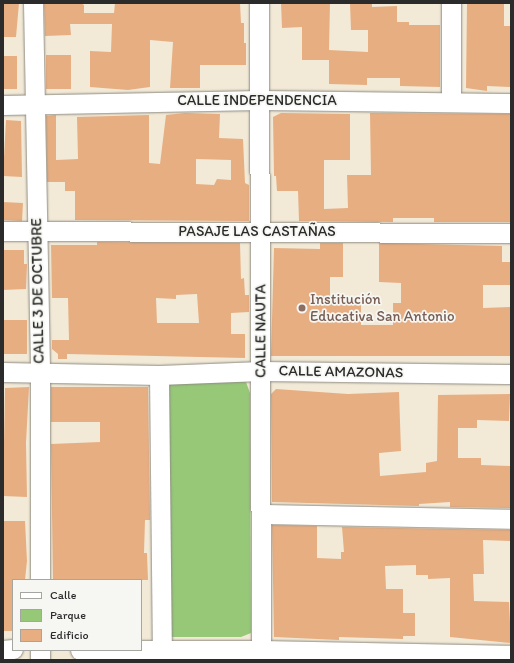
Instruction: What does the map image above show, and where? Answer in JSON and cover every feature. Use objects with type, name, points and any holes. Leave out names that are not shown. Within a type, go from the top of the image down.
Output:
[{"type":"street","name":"CALLE 3 DE OCTUBRE","points":[[33,3],[40,373],[40,579]]},
{"type":"street","name":"CALLE NAUTA","points":[[259,3],[261,233],[261,655]]},
{"type":"street","points":[[451,3],[451,102]]},
{"type":"street","name":"CALLE INDEPENDENCIA","points":[[3,105],[260,100],[511,103]]},
{"type":"street","name":"PASAJE LAS CASTAÑAS","points":[[3,231],[511,233]]},
{"type":"street","name":"CALLE AMAZONAS","points":[[3,372],[159,375],[261,371],[511,374]]},
{"type":"street","points":[[159,375],[162,652]]},
{"type":"street","points":[[261,514],[511,519]]},
{"type":"street","points":[[121,651],[261,655],[511,655]]},
{"type":"green space","points":[[171,382],[246,382],[250,393],[251,633],[241,637],[172,637],[166,624],[165,390]]},
{"type":"building","points":[[3,3],[19,3],[16,37],[3,37]]},
{"type":"building","points":[[44,3],[81,3],[84,5],[84,13],[114,13],[115,3],[240,3],[241,23],[244,23],[244,43],[246,43],[246,65],[200,65],[200,88],[170,88],[173,42],[150,40],[150,87],[128,90],[90,87],[90,51],[111,52],[112,24],[70,24],[71,35],[45,36]]},
{"type":"building","points":[[281,3],[330,3],[329,50],[368,52],[368,30],[351,30],[350,3],[372,3],[372,7],[397,6],[397,22],[409,22],[409,25],[440,25],[440,87],[400,86],[400,78],[367,78],[367,85],[329,84],[329,60],[302,60],[302,27],[282,28]]},
{"type":"building","points":[[467,3],[504,3],[504,26],[511,26],[511,87],[487,86],[487,91],[466,88]]},
{"type":"building","points":[[46,55],[71,55],[71,89],[46,89]]},
{"type":"building","points":[[3,56],[17,56],[17,89],[3,89]]},
{"type":"building","points":[[185,113],[220,114],[219,138],[243,139],[245,183],[249,185],[249,221],[75,220],[75,191],[65,191],[65,182],[47,182],[46,116],[56,115],[56,160],[78,159],[77,117],[149,115],[149,163],[160,164],[166,115]],"holes":[[[196,159],[231,160],[231,180],[217,179],[214,185],[196,184]]]},
{"type":"building","points":[[281,113],[350,114],[350,160],[324,160],[324,209],[348,208],[347,175],[371,175],[370,113],[511,114],[511,222],[434,222],[434,218],[393,218],[393,222],[299,221],[298,191],[277,191],[276,176],[274,176],[273,117]]},
{"type":"building","points":[[6,120],[21,121],[22,177],[3,176]]},
{"type":"building","points":[[3,202],[23,203],[22,221],[3,220]]},
{"type":"building","points":[[97,242],[240,243],[241,279],[244,278],[245,295],[249,295],[249,312],[231,313],[231,334],[245,334],[245,358],[67,354],[67,359],[58,359],[58,354],[52,349],[52,340],[69,340],[68,298],[52,298],[51,245],[97,245]],"holes":[[[197,294],[199,323],[157,323],[156,298],[176,299],[176,295]]]},
{"type":"building","points":[[320,243],[343,243],[343,277],[330,277],[330,297],[353,297],[353,304],[361,304],[361,325],[393,325],[393,303],[401,303],[401,283],[379,282],[379,243],[502,246],[502,262],[511,262],[511,285],[483,285],[483,308],[511,307],[511,356],[271,356],[274,248],[320,249]]},
{"type":"building","points":[[3,250],[24,250],[24,264],[27,264],[26,289],[3,290]]},
{"type":"building","points":[[3,320],[27,320],[27,354],[3,354]]},
{"type":"building","points":[[29,387],[26,443],[27,497],[3,496],[5,388]]},
{"type":"building","points":[[51,387],[148,387],[150,520],[145,520],[144,553],[147,553],[148,580],[53,579],[51,444],[100,442],[100,422],[51,422]]},
{"type":"building","points":[[276,389],[348,394],[399,392],[401,451],[379,453],[380,476],[426,472],[426,463],[437,461],[438,395],[510,394],[509,421],[477,420],[477,428],[458,428],[458,458],[481,458],[481,465],[511,466],[511,508],[450,507],[450,502],[419,504],[419,506],[272,502],[271,394]]},
{"type":"building","points":[[3,521],[25,521],[27,561],[25,579],[12,579],[12,631],[3,631]]},
{"type":"building","points":[[272,525],[317,526],[317,558],[341,559],[341,552],[344,552],[342,527],[511,530],[511,541],[483,540],[484,574],[473,574],[474,601],[509,602],[511,643],[450,637],[450,578],[428,579],[428,575],[416,575],[416,565],[385,566],[386,589],[403,589],[403,613],[415,613],[415,636],[403,636],[403,639],[339,637],[339,640],[274,637]]},
{"type":"place","name":"Institución Educativa San Antonio","points":[[302,308]]}]
